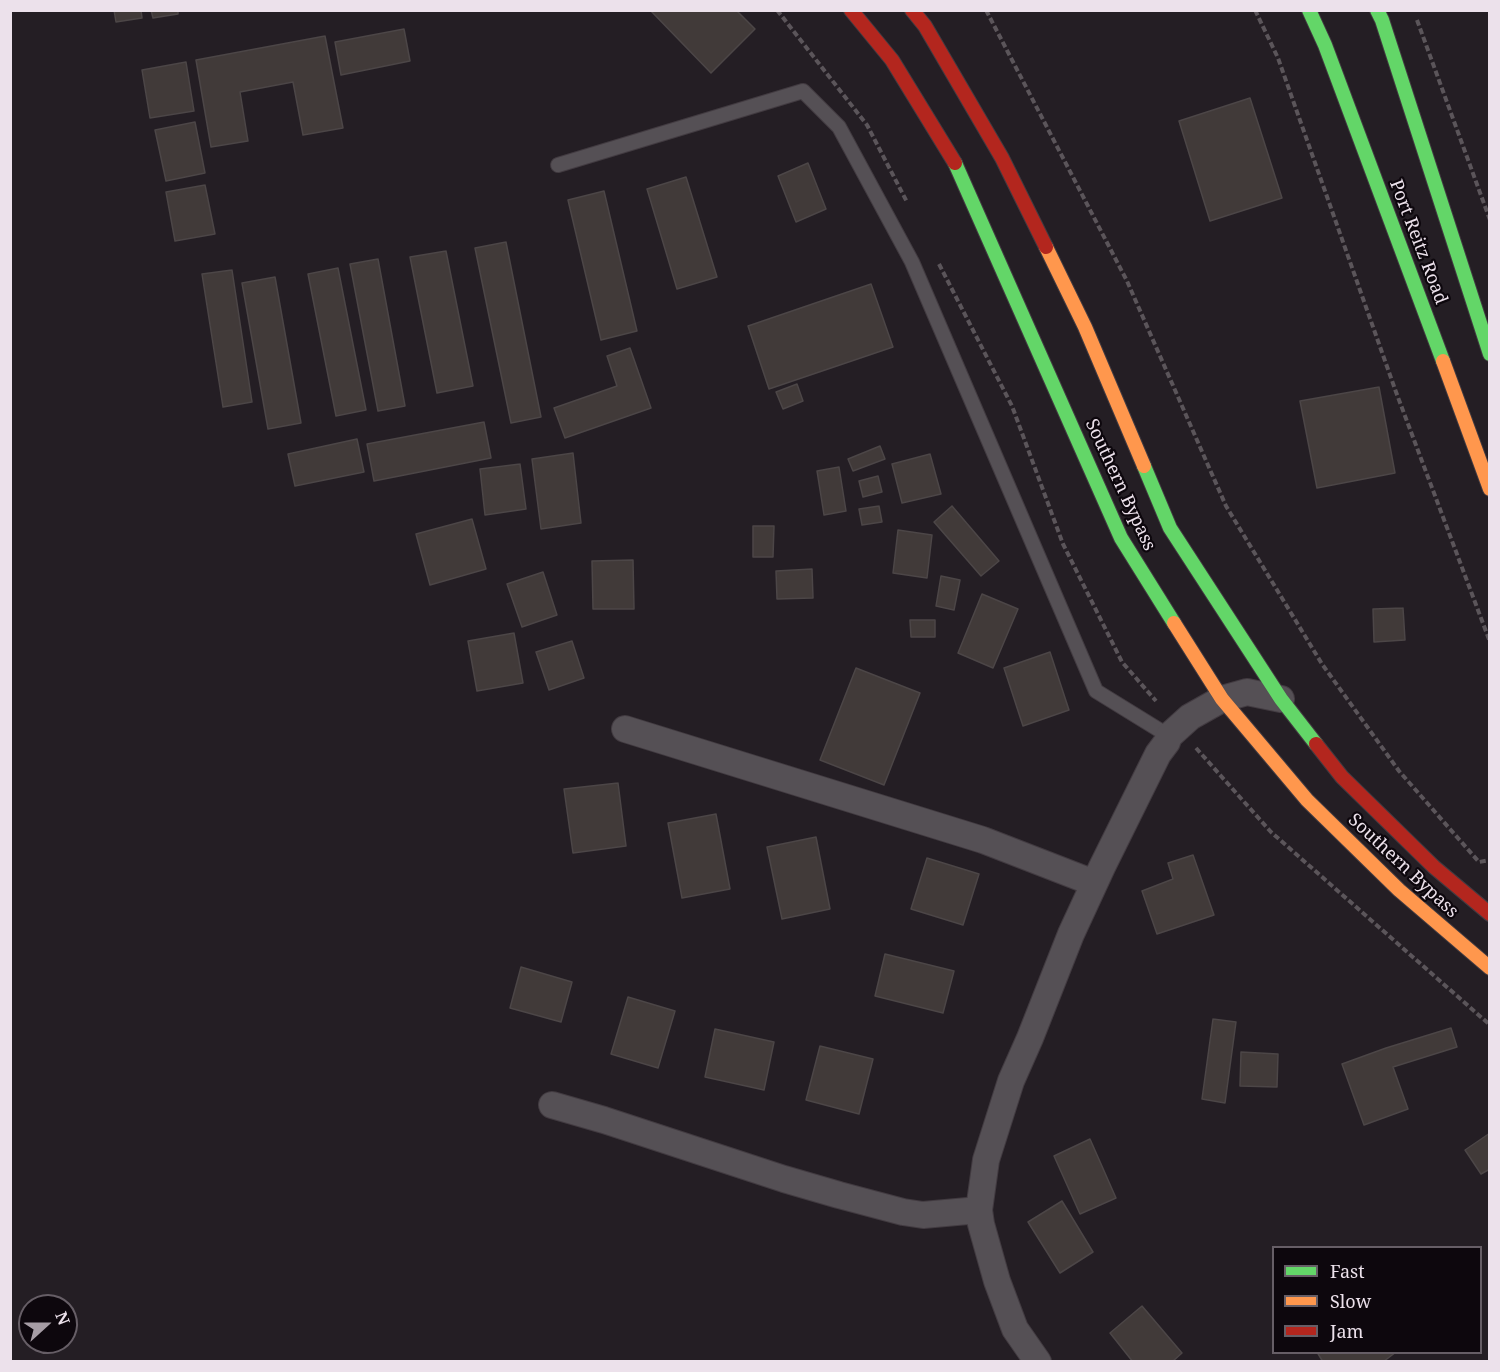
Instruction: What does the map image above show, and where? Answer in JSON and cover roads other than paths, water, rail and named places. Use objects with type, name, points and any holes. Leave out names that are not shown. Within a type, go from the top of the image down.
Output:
[{"type":"main road","name":"Southern Bypass","points":[[851,10],[892,60],[959,170],[1121,538],[1222,699],[1307,800],[1399,890],[1490,968]]},
{"type":"main road","name":"Southern Bypass","points":[[912,10],[925,26],[1007,169],[1085,327],[1170,528],[1281,699],[1342,777],[1434,867],[1490,914]]},
{"type":"main road","name":"Port Reitz Road","points":[[1309,10],[1325,45],[1490,489]]},
{"type":"main road","name":"Port Reitz Road","points":[[1377,10],[1490,354]]},
{"type":"main road","points":[[1434,867],[1483,894],[1490,895]]},
{"type":"street","points":[[1038,1362],[1015,1329],[997,1281],[979,1210],[986,1160],[1011,1081],[1094,883],[1146,776],[1169,736],[1190,717],[1222,699],[1247,692],[1281,699]]},
{"type":"street","points":[[626,729],[983,840],[1094,883]]},
{"type":"street","points":[[552,1105],[604,1119],[784,1179],[903,1212],[923,1215],[979,1210]]},
{"type":"lane","points":[[558,165],[803,91],[838,127],[912,262],[1096,691],[1169,736]]}]
